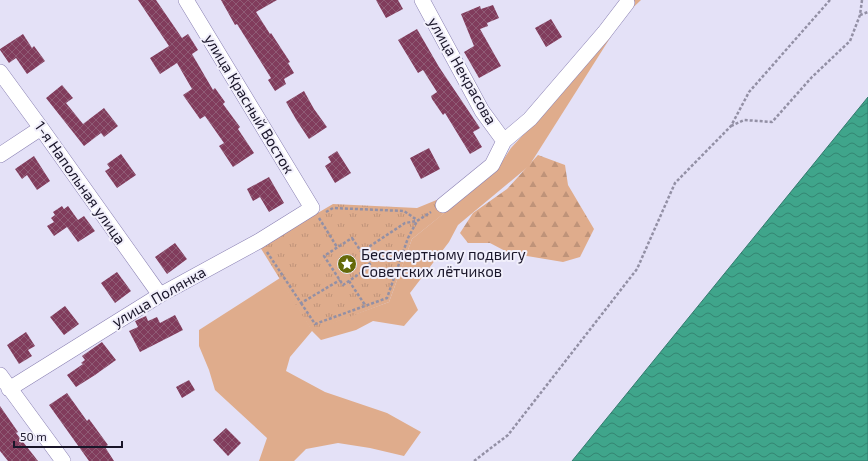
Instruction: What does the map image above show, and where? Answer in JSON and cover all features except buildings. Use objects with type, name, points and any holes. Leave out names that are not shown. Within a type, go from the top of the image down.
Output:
[{"type":"street","name":"улица Красный Восток","points":[[186,0],[312,208]]},
{"type":"street","name":"улица Некрасова","points":[[422,0],[482,111],[504,141]]},
{"type":"street","points":[[443,205],[492,165],[504,141],[530,119],[627,3]]},
{"type":"street","name":"1-я Напольная улица","points":[[0,72],[160,295]]},
{"type":"street","points":[[0,155],[41,128]]},
{"type":"street","name":"улица Полянка","points":[[9,389],[160,295],[259,241],[312,208]]},
{"type":"street","points":[[0,376],[63,461]]},
{"type":"path","points":[[474,461],[508,435],[637,269],[675,183],[731,126],[749,92],[830,0]]},
{"type":"path","points":[[731,126],[744,120],[772,122],[812,77],[850,40],[860,16],[862,0]]},
{"type":"path","points":[[860,16],[868,12]]},
{"type":"path","points":[[337,247],[318,217],[333,208],[404,211],[417,221]]},
{"type":"path","points":[[259,241],[315,324],[387,298],[408,238],[417,221]]},
{"type":"path","points":[[361,252],[405,223],[417,221]]},
{"type":"path","points":[[352,238],[371,266],[343,285],[324,256],[337,247],[352,238]]},
{"type":"path","points":[[301,303],[340,280]]},
{"type":"path","points":[[349,281],[365,306]]},
{"type":"green space","points":[[621,0],[641,0],[624,16],[529,166],[458,225],[449,242],[410,293],[418,310],[404,326],[373,321],[356,330],[321,340],[312,331],[290,357],[286,371],[325,392],[387,413],[421,432],[404,456],[370,448],[338,443],[306,449],[294,461],[259,461],[267,438],[215,390],[199,346],[199,330],[280,278],[312,330],[389,302],[412,239],[496,171],[511,148],[534,123]]},
{"type":"green space","points":[[538,155],[565,165],[568,185],[594,229],[580,257],[563,262],[509,253],[490,243],[468,243],[460,233],[473,213],[507,189]]},
{"type":"green space","points":[[439,199],[447,211],[412,239],[389,302],[312,331],[260,247],[333,204],[417,208]]},
{"type":"water","points":[[868,97],[868,461],[572,461]]},
{"type":"place","name":"Бессмертному подвигу Советских лётчиков","points":[[347,264]]}]
